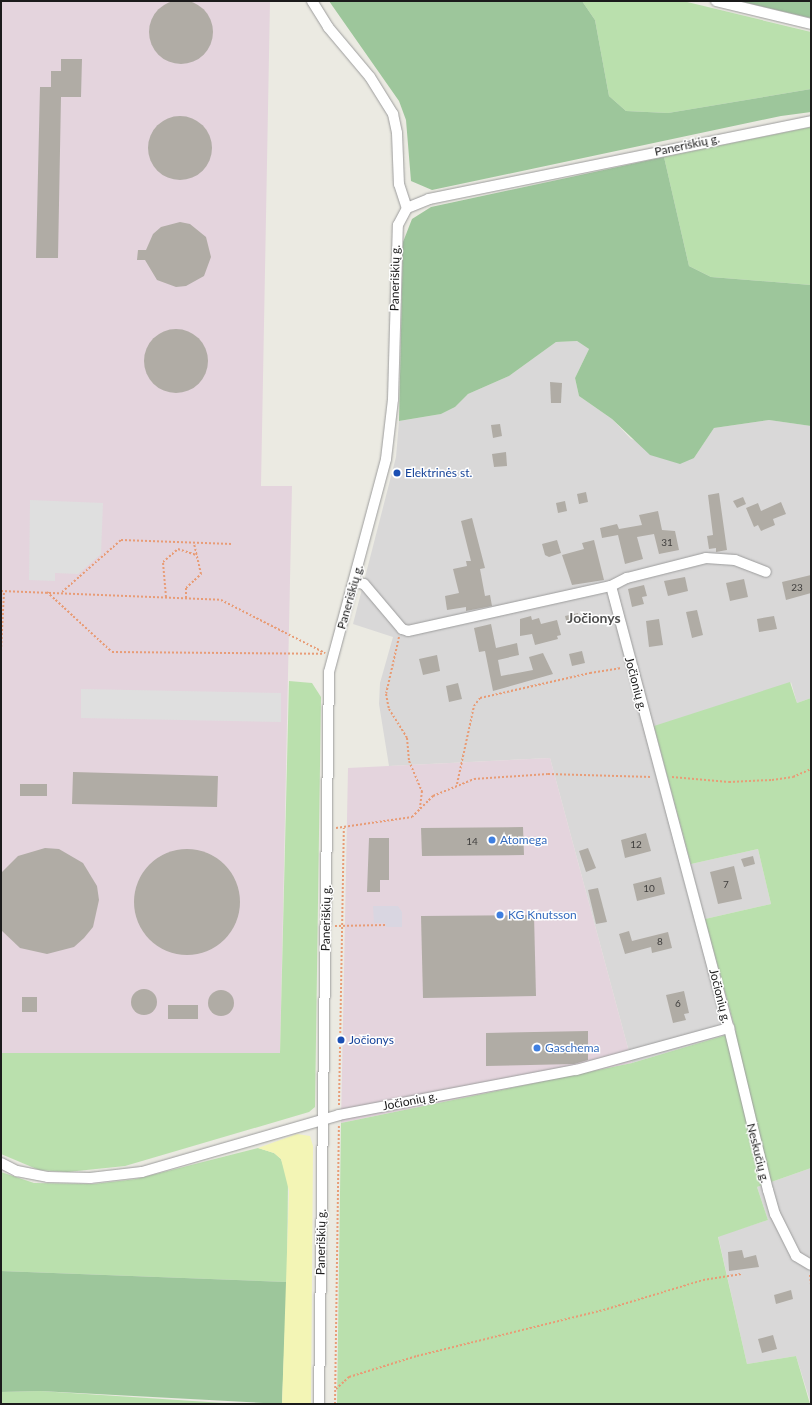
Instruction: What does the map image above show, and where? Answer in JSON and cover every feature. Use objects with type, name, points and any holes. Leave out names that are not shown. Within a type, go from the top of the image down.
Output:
[{"type":"street","points":[[312,1],[328,27],[370,77],[393,114],[397,133],[399,184],[407,208]]},
{"type":"street","points":[[716,1],[811,24]]},
{"type":"street","name":"Paneriškių g.","points":[[319,1404],[330,672],[355,582],[388,443],[393,399],[396,236],[402,215],[407,208],[429,199],[811,121]]},
{"type":"street","points":[[355,582],[364,584],[402,629],[422,630],[611,586],[627,578],[706,558],[735,560],[766,572]]},
{"type":"street","name":"Jočionių g.","points":[[1,1163],[17,1171],[48,1177],[90,1178],[142,1172],[323,1119],[576,1070],[729,1028],[611,586]]},
{"type":"street","name":"Neskučių g.","points":[[729,1028],[754,1141],[775,1214],[796,1256],[811,1265]]},
{"type":"path","points":[[62,592],[120,540],[232,544]]},
{"type":"path","points":[[186,598],[186,588],[201,574],[194,543]]},
{"type":"path","points":[[166,597],[163,562],[178,549],[197,555]]},
{"type":"path","points":[[1,591],[46,591],[220,600],[328,654],[112,652],[46,591]]},
{"type":"path","points":[[1,652],[4,592]]},
{"type":"path","points":[[402,629],[388,676],[386,694],[389,708],[407,738],[409,761],[422,791],[420,809]]},
{"type":"path","points":[[457,784],[474,706],[480,698],[590,673],[632,667]]},
{"type":"path","points":[[328,829],[400,821],[412,817],[433,796],[457,784],[508,775],[662,777],[729,782],[772,780],[793,777],[811,768]]},
{"type":"path","points":[[326,926],[386,925]]},
{"type":"path","points":[[811,1270],[811,1285]]},
{"type":"path","points":[[335,1390],[349,1377],[417,1356],[607,1309],[703,1280],[742,1274]]},
{"type":"shaded area","points":[[1,1],[270,1],[261,486],[292,486],[280,1054],[1,1053]]},
{"type":"shaded area","points":[[329,1],[582,1],[595,20],[609,96],[626,111],[668,113],[811,89],[811,112],[781,116],[432,190],[411,181],[406,120],[399,101]]},
{"type":"shaded area","points":[[582,1],[683,1],[811,32],[811,89],[668,113],[626,111],[609,96],[595,20]]},
{"type":"shaded area","points":[[739,1],[811,1],[811,18]]},
{"type":"shaded area","points":[[811,127],[811,285],[711,277],[689,266],[664,157]]},
{"type":"shaded area","points":[[664,157],[689,266],[711,277],[811,285],[811,426],[769,420],[714,428],[694,458],[680,464],[650,455],[612,419],[579,396],[575,378],[589,349],[577,341],[556,342],[509,376],[468,394],[455,407],[441,414],[399,421],[403,242],[412,219],[431,207]]},
{"type":"shaded area","points":[[577,341],[589,349],[575,378],[579,396],[612,419],[631,439],[694,458],[714,428],[769,420],[811,426],[811,698],[797,703],[791,682],[691,864],[758,849],[771,904],[705,919],[736,1032],[632,1063],[550,758],[389,766],[379,704],[380,683],[393,637],[353,624],[396,457],[399,421],[441,414],[455,407],[468,394],[509,376],[556,342]]},
{"type":"shaded area","points":[[30,500],[103,503],[101,554],[78,574],[55,573],[55,581],[29,580]]},
{"type":"shaded area","points":[[289,681],[312,683],[321,697],[315,1107],[309,1112],[125,1166],[67,1172],[39,1170],[1,1154],[1,1053],[280,1053]]},
{"type":"shaded area","points":[[790,682],[797,703],[811,698],[811,1168],[757,1187],[768,1220],[718,1237],[747,1364],[796,1356],[810,1404],[337,1404],[341,1123],[632,1063],[736,1032],[705,919],[771,904],[758,849],[691,864],[654,726]]},
{"type":"shaded area","points":[[81,689],[281,693],[281,722],[81,718]]},
{"type":"shaded area","points":[[550,758],[632,1063],[341,1123],[348,768]]},
{"type":"shaded area","points":[[373,906],[398,906],[402,912],[402,927],[386,927],[385,923],[374,923]]},
{"type":"shaded area","points":[[258,1148],[274,1153],[281,1159],[288,1179],[287,1282],[1,1271],[1,1172],[34,1183],[93,1184],[136,1179]]},
{"type":"shaded area","points":[[811,1168],[811,1404],[796,1356],[747,1364],[718,1236],[768,1220],[757,1187]]},
{"type":"shaded area","points":[[1,1271],[287,1282],[282,1404],[40,1391],[1,1392]]},
{"type":"shaded area","points":[[40,1391],[239,1404],[1,1404],[1,1392]]},
{"type":"sand","points":[[297,1134],[310,1136],[313,1146],[311,1404],[282,1404],[289,1191],[281,1159],[274,1153],[258,1148]]},
{"type":"building","points":[[175,0],[187,0],[204,9],[211,20],[213,32],[211,44],[204,55],[187,64],[175,64],[163,59],[154,50],[149,38],[149,26],[154,14],[163,5]]},
{"type":"building","points":[[61,59],[82,59],[81,97],[61,97],[58,258],[36,258],[40,87],[51,87],[51,71],[61,71]]},
{"type":"building","points":[[174,116],[186,116],[203,125],[210,136],[212,148],[210,160],[203,171],[186,180],[174,180],[162,175],[153,166],[148,154],[148,142],[153,130],[162,121]]},
{"type":"building","points":[[180,222],[190,224],[206,237],[211,257],[204,276],[186,286],[176,287],[157,280],[145,260],[137,260],[138,250],[146,250],[153,234],[161,227]]},
{"type":"building","points":[[170,329],[182,329],[199,338],[206,349],[208,361],[206,373],[199,384],[182,393],[170,393],[158,388],[149,379],[144,367],[144,355],[149,343],[158,334]]},
{"type":"building","points":[[550,382],[562,383],[561,403],[551,403]]},
{"type":"building","points":[[500,424],[502,436],[493,438],[491,425]]},
{"type":"building","points":[[506,452],[507,466],[494,467],[492,454]]},
{"type":"building","points":[[586,492],[588,502],[579,504],[577,494]]},
{"type":"building","points":[[719,493],[727,550],[716,552],[716,548],[709,549],[707,536],[713,535],[708,495]]},
{"type":"building","points":[[743,497],[746,504],[737,508],[733,501]]},
{"type":"building","points":[[565,501],[567,511],[558,513],[556,503]]},
{"type":"building","points":[[781,502],[786,514],[773,519],[775,525],[761,531],[758,525],[754,527],[746,508],[758,503],[761,511]]},
{"type":"building","points":[[658,511],[662,530],[675,531],[679,550],[659,554],[654,534],[637,537],[643,559],[625,564],[618,535],[602,538],[600,528],[617,524],[619,529],[642,525],[639,515]]},
{"type":"building","points":[[472,518],[485,568],[480,569],[485,596],[490,595],[492,606],[466,611],[466,607],[447,610],[445,596],[459,593],[453,569],[467,566],[466,561],[471,561],[461,521]]},
{"type":"building","points":[[557,540],[561,553],[549,557],[545,555],[542,544]]},
{"type":"building","points":[[594,540],[604,580],[572,585],[562,555],[584,549],[582,543]]},
{"type":"building","points":[[811,575],[811,593],[786,600],[782,582]]},
{"type":"building","points":[[685,577],[688,591],[668,596],[664,581]]},
{"type":"building","points":[[744,579],[748,597],[730,601],[726,583]]},
{"type":"building","points":[[644,585],[647,596],[642,597],[644,604],[632,607],[628,589]]},
{"type":"building","points":[[697,610],[703,635],[692,638],[686,612]]},
{"type":"building","points":[[578,613],[579,621],[567,624],[565,616]]},
{"type":"building","points":[[531,616],[532,620],[539,618],[541,624],[557,620],[561,635],[557,636],[558,639],[535,645],[532,634],[520,636],[520,619]]},
{"type":"building","points":[[774,616],[777,629],[759,632],[757,619]]},
{"type":"building","points":[[659,619],[663,645],[649,647],[646,621]]},
{"type":"building","points":[[491,624],[496,648],[517,643],[519,655],[498,660],[501,676],[533,670],[529,657],[543,653],[553,674],[493,691],[485,651],[479,652],[474,628]]},
{"type":"building","points":[[582,651],[585,663],[572,666],[569,654]]},
{"type":"building","points":[[437,655],[440,671],[423,675],[419,659]]},
{"type":"building","points":[[458,683],[462,699],[449,702],[446,686]]},
{"type":"building","points":[[73,772],[218,776],[217,807],[72,804]]},
{"type":"building","points":[[20,784],[47,784],[47,796],[20,796]]},
{"type":"building","points":[[523,827],[524,855],[422,856],[421,828]]},
{"type":"building","points":[[646,833],[651,851],[625,858],[621,840]]},
{"type":"building","points":[[369,838],[389,838],[389,880],[380,880],[380,892],[367,892]]},
{"type":"building","points":[[45,848],[59,849],[83,863],[97,886],[99,900],[93,927],[84,938],[74,947],[47,954],[20,948],[1,930],[1,873],[18,856]]},
{"type":"building","points":[[588,848],[596,868],[586,872],[579,851]]},
{"type":"building","points":[[187,849],[207,853],[224,865],[236,882],[240,902],[236,922],[224,939],[207,951],[187,955],[167,951],[150,939],[138,922],[134,902],[138,882],[150,865],[167,853]]},
{"type":"building","points":[[753,856],[755,864],[744,867],[741,859]]},
{"type":"building","points":[[734,866],[742,899],[718,904],[710,872]]},
{"type":"building","points":[[661,877],[665,894],[637,901],[633,884]]},
{"type":"building","points":[[598,888],[607,922],[596,924],[588,890]]},
{"type":"building","points":[[534,915],[536,996],[423,998],[421,916]]},
{"type":"building","points":[[629,931],[632,941],[668,932],[672,948],[652,953],[651,947],[625,954],[619,934]]},
{"type":"building","points":[[144,989],[153,993],[157,1002],[153,1011],[144,1015],[135,1011],[131,1002],[135,993]]},
{"type":"building","points":[[221,990],[230,994],[234,1003],[230,1012],[221,1016],[212,1012],[208,1003],[212,994]]},
{"type":"building","points":[[684,991],[689,1013],[684,1014],[686,1020],[673,1023],[666,995]]},
{"type":"building","points":[[22,997],[37,997],[37,1012],[22,1012]]},
{"type":"building","points":[[168,1005],[198,1005],[198,1019],[168,1019]]},
{"type":"building","name":"Gaschema","points":[[588,1031],[588,1060],[574,1064],[486,1066],[486,1033]]},
{"type":"building","points":[[742,1250],[744,1258],[756,1255],[759,1267],[729,1271],[728,1252]]},
{"type":"building","points":[[791,1290],[793,1299],[776,1304],[774,1295]]},
{"type":"building","points":[[773,1335],[777,1349],[762,1353],[758,1339]]},
{"type":"place","name":"Elektrinės st.","points":[[397,473]]},
{"type":"place","name":"Atomega","points":[[492,840]]},
{"type":"place","name":"KG Knutsson","points":[[500,915]]},
{"type":"place","name":"Jočionys","points":[[341,1040]]},
{"type":"place","name":"Gaschema","points":[[537,1048]]},
{"type":"district","name":"Jočionys","points":[[594,618]]}]
